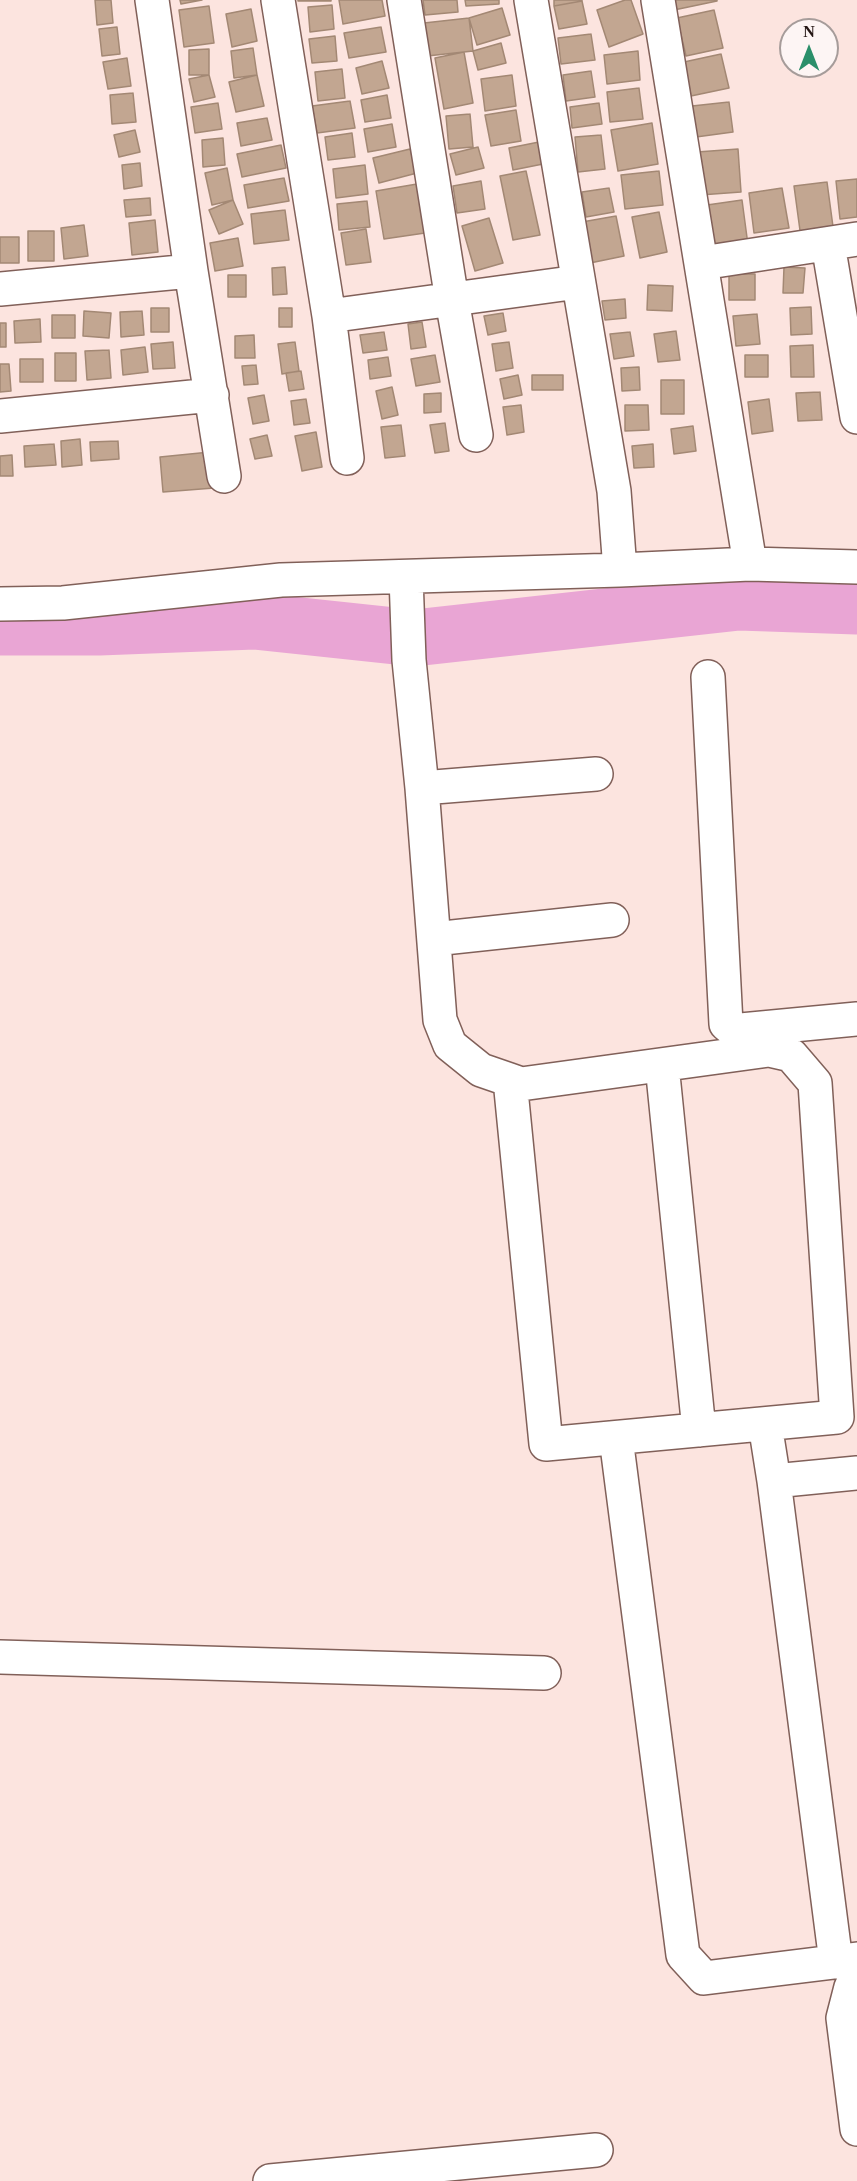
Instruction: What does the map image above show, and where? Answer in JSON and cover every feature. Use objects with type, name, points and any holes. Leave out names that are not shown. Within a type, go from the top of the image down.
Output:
[{"type":"street","points":[[152,0],[191,271],[224,476]]},
{"type":"street","points":[[278,0],[329,316],[347,458]]},
{"type":"street","points":[[404,0],[476,435]]},
{"type":"street","points":[[531,0],[614,491],[620,570]]},
{"type":"street","points":[[658,0],[750,564]]},
{"type":"street","points":[[702,263],[842,241],[857,417]]},
{"type":"street","points":[[0,289],[191,271]]},
{"type":"street","points":[[329,316],[578,282]]},
{"type":"street","points":[[0,416],[212,395]]},
{"type":"street","points":[[0,604],[63,603],[281,580],[750,564],[857,567]]},
{"type":"street","points":[[406,577],[409,660],[422,788],[440,1020],[450,1045],[481,1070],[510,1080],[521,1084],[769,1050],[791,1055],[814,1083],[837,1417],[546,1444],[510,1080]]},
{"type":"street","points":[[708,677],[726,1024],[732,1029],[741,1030],[857,1019]]},
{"type":"street","points":[[422,788],[596,774]]},
{"type":"street","points":[[434,939],[612,920]]},
{"type":"street","points":[[662,1065],[699,1430]]},
{"type":"street","points":[[616,1438],[683,1955],[704,1978],[847,1961],[765,1424]]},
{"type":"street","points":[[774,1481],[857,1473]]},
{"type":"street","points":[[0,1658],[544,1673]]},
{"type":"street","points":[[857,1986],[851,1987],[843,2018],[857,2129]]},
{"type":"street","points":[[270,2181],[596,2150]]},
{"type":"building","points":[[95,0],[111,0],[113,23],[97,25]]},
{"type":"building","points":[[180,0],[202,0],[181,4]]},
{"type":"building","points":[[331,0],[331,1],[298,1]]},
{"type":"building","points":[[339,0],[382,0],[385,16],[343,24]]},
{"type":"building","points":[[423,0],[457,0],[458,12],[425,15]]},
{"type":"building","points":[[465,0],[499,0],[499,4],[466,6]]},
{"type":"building","points":[[554,0],[582,0],[582,1],[554,6]]},
{"type":"building","points":[[631,0],[643,34],[609,47],[597,10]]},
{"type":"building","points":[[672,0],[717,0],[717,1],[674,10]]},
{"type":"building","points":[[582,1],[587,24],[559,29],[554,6]]},
{"type":"building","points":[[332,5],[334,29],[310,32],[308,7]]},
{"type":"building","points":[[209,6],[214,43],[184,47],[179,10]]},
{"type":"building","points":[[502,8],[510,35],[477,45],[469,18]]},
{"type":"building","points":[[251,9],[257,41],[232,47],[226,14]]},
{"type":"building","points":[[714,10],[723,48],[686,56],[677,18]]},
{"type":"building","points":[[469,18],[473,51],[427,56],[424,23]]},
{"type":"building","points":[[117,27],[120,54],[102,56],[99,29]]},
{"type":"building","points":[[381,27],[386,52],[349,58],[344,33]]},
{"type":"building","points":[[591,34],[595,60],[561,64],[558,38]]},
{"type":"building","points":[[335,36],[337,61],[312,63],[309,39]]},
{"type":"building","points":[[501,43],[506,63],[478,70],[473,51]]},
{"type":"building","points":[[253,48],[257,75],[234,78],[231,51]]},
{"type":"building","points":[[209,49],[209,75],[189,75],[189,50]]},
{"type":"building","points":[[638,51],[640,80],[607,84],[604,55]]},
{"type":"building","points":[[464,52],[473,103],[444,109],[435,58]]},
{"type":"building","points":[[721,54],[729,88],[691,96],[684,62]]},
{"type":"building","points":[[127,58],[131,86],[108,89],[103,62]]},
{"type":"building","points":[[382,61],[389,88],[362,94],[356,68]]},
{"type":"building","points":[[342,69],[345,98],[318,101],[315,72]]},
{"type":"building","points":[[591,71],[595,97],[566,101],[563,75]]},
{"type":"building","points":[[209,75],[215,97],[194,102],[189,79]]},
{"type":"building","points":[[257,75],[264,106],[236,112],[229,82]]},
{"type":"building","points":[[512,75],[516,106],[485,111],[481,79]]},
{"type":"building","points":[[639,88],[643,119],[610,122],[607,92]]},
{"type":"building","points":[[133,93],[136,122],[112,124],[110,95]]},
{"type":"building","points":[[387,95],[391,118],[365,122],[361,100]]},
{"type":"building","points":[[350,101],[355,128],[317,133],[312,106]]},
{"type":"building","points":[[729,102],[733,132],[696,137],[692,106]]},
{"type":"building","points":[[218,103],[222,129],[195,133],[191,107]]},
{"type":"building","points":[[599,103],[602,124],[572,128],[570,107]]},
{"type":"building","points":[[516,110],[521,141],[491,146],[485,115]]},
{"type":"building","points":[[470,114],[473,147],[449,149],[446,116]]},
{"type":"building","points":[[267,118],[272,140],[241,146],[237,123]]},
{"type":"building","points":[[652,123],[658,164],[618,171],[611,130]]},
{"type":"building","points":[[392,124],[396,147],[368,152],[364,129]]},
{"type":"building","points":[[135,130],[140,152],[119,157],[114,135]]},
{"type":"building","points":[[352,133],[355,157],[328,160],[325,137]]},
{"type":"building","points":[[601,135],[605,169],[578,172],[575,137]]},
{"type":"building","points":[[223,138],[225,165],[203,167],[202,140]]},
{"type":"building","points":[[539,142],[543,164],[513,170],[509,148]]},
{"type":"building","points":[[281,145],[286,168],[242,177],[237,154]]},
{"type":"building","points":[[478,147],[484,168],[456,175],[450,154]]},
{"type":"building","points":[[410,149],[417,173],[379,183],[373,158]]},
{"type":"building","points":[[738,149],[741,192],[700,195],[697,152]]},
{"type":"building","points":[[140,163],[142,186],[124,189],[122,165]]},
{"type":"building","points":[[365,165],[368,194],[336,198],[333,169]]},
{"type":"building","points":[[227,168],[233,200],[212,205],[205,173]]},
{"type":"building","points":[[526,171],[540,235],[513,240],[500,176]]},
{"type":"building","points":[[659,171],[663,205],[625,209],[621,175]]},
{"type":"building","points":[[284,178],[289,201],[248,208],[244,185]]},
{"type":"building","points":[[857,179],[857,217],[840,219],[836,181]]},
{"type":"building","points":[[481,181],[485,209],[457,213],[453,186]]},
{"type":"building","points":[[827,182],[834,234],[801,238],[794,186]]},
{"type":"building","points":[[417,184],[425,233],[384,239],[376,191]]},
{"type":"building","points":[[609,188],[614,212],[586,217],[582,192]]},
{"type":"building","points":[[782,188],[789,228],[754,233],[749,193]]},
{"type":"building","points":[[150,198],[151,215],[126,217],[124,200]]},
{"type":"building","points":[[233,200],[243,224],[219,234],[209,210]]},
{"type":"building","points":[[742,200],[748,245],[713,250],[707,205]]},
{"type":"building","points":[[367,201],[370,227],[339,230],[337,204]]},
{"type":"building","points":[[285,210],[289,240],[254,244],[251,214]]},
{"type":"building","points":[[659,212],[667,252],[640,258],[632,217]]},
{"type":"building","points":[[616,216],[624,256],[590,263],[582,222]]},
{"type":"building","points":[[489,218],[503,263],[475,271],[462,226]]},
{"type":"building","points":[[155,220],[158,252],[132,255],[129,223]]},
{"type":"building","points":[[84,225],[88,256],[64,259],[61,228]]},
{"type":"building","points":[[366,229],[371,262],[346,265],[341,233]]},
{"type":"building","points":[[28,231],[54,231],[54,261],[28,261]]},
{"type":"building","points":[[0,237],[19,237],[19,263],[0,263]]},
{"type":"building","points":[[238,238],[243,266],[215,271],[210,243]]},
{"type":"building","points":[[285,267],[287,294],[273,295],[272,268]]},
{"type":"building","points":[[784,267],[805,268],[803,293],[783,293]]},
{"type":"building","points":[[729,274],[755,274],[755,300],[729,300]]},
{"type":"building","points":[[228,275],[246,275],[246,297],[228,297]]},
{"type":"building","points":[[648,285],[673,286],[672,311],[647,310]]},
{"type":"building","points":[[625,299],[626,318],[605,320],[602,301]]},
{"type":"building","points":[[811,307],[812,334],[791,335],[790,308]]},
{"type":"building","points":[[151,308],[169,308],[169,332],[151,332]]},
{"type":"building","points":[[279,308],[292,308],[292,327],[279,327]]},
{"type":"building","points":[[84,311],[111,313],[109,338],[83,336]]},
{"type":"building","points":[[142,311],[144,335],[121,337],[120,312]]},
{"type":"building","points":[[503,313],[506,331],[488,335],[484,316]]},
{"type":"building","points":[[757,314],[760,344],[736,346],[733,316]]},
{"type":"building","points":[[52,315],[75,315],[75,338],[52,338]]},
{"type":"building","points":[[40,319],[41,342],[15,343],[14,321]]},
{"type":"building","points":[[422,322],[426,347],[411,349],[408,324]]},
{"type":"building","points":[[0,323],[6,323],[6,347],[0,347]]},
{"type":"building","points":[[676,331],[680,360],[658,362],[654,334]]},
{"type":"building","points":[[384,332],[387,350],[363,353],[360,335]]},
{"type":"building","points":[[630,332],[634,356],[614,359],[610,334]]},
{"type":"building","points":[[254,335],[255,358],[235,358],[235,336]]},
{"type":"building","points":[[173,342],[175,368],[153,369],[151,344]]},
{"type":"building","points":[[295,342],[299,371],[282,374],[278,344]]},
{"type":"building","points":[[509,342],[513,368],[496,371],[492,344]]},
{"type":"building","points":[[813,345],[814,377],[791,377],[790,346]]},
{"type":"building","points":[[145,347],[148,372],[123,375],[121,350]]},
{"type":"building","points":[[109,350],[111,378],[87,380],[85,351]]},
{"type":"building","points":[[55,353],[76,353],[76,381],[55,381]]},
{"type":"building","points":[[435,355],[440,382],[416,386],[411,359]]},
{"type":"building","points":[[745,355],[768,355],[768,377],[745,377]]},
{"type":"building","points":[[388,357],[391,376],[370,379],[368,360]]},
{"type":"building","points":[[20,359],[43,359],[43,382],[20,382]]},
{"type":"building","points":[[0,364],[9,364],[11,391],[0,392]]},
{"type":"building","points":[[256,365],[258,384],[244,385],[242,366]]},
{"type":"building","points":[[639,367],[640,390],[622,391],[621,368]]},
{"type":"building","points":[[301,371],[304,389],[289,391],[286,373]]},
{"type":"building","points":[[518,375],[522,395],[504,399],[500,379]]},
{"type":"building","points":[[532,375],[563,375],[563,390],[532,390]]},
{"type":"building","points":[[661,380],[684,380],[684,414],[661,414]]},
{"type":"building","points":[[392,387],[398,415],[382,419],[376,391]]},
{"type":"building","points":[[820,392],[822,420],[798,421],[796,393]]},
{"type":"building","points":[[441,393],[441,412],[424,413],[424,394]]},
{"type":"building","points":[[264,395],[269,421],[253,424],[248,398]]},
{"type":"building","points":[[306,399],[310,423],[294,425],[291,401]]},
{"type":"building","points":[[769,399],[773,431],[752,434],[748,402]]},
{"type":"building","points":[[521,405],[524,432],[507,435],[503,407]]},
{"type":"building","points":[[625,405],[648,405],[649,430],[625,431]]},
{"type":"building","points":[[445,423],[449,451],[435,453],[430,425]]},
{"type":"building","points":[[401,425],[405,456],[385,458],[381,427]]},
{"type":"building","points":[[693,426],[696,451],[674,454],[671,429]]},
{"type":"building","points":[[316,432],[322,467],[302,471],[295,436]]},
{"type":"building","points":[[267,435],[272,456],[255,459],[250,439]]},
{"type":"building","points":[[80,439],[82,465],[62,467],[61,441]]},
{"type":"building","points":[[118,441],[119,459],[91,461],[90,442]]},
{"type":"building","points":[[54,444],[56,465],[25,467],[24,446]]},
{"type":"building","points":[[653,444],[654,467],[634,468],[632,446]]},
{"type":"building","points":[[210,452],[214,488],[163,492],[160,457]]},
{"type":"building","points":[[12,455],[13,476],[0,476],[0,456]]},
{"type":"waterway","points":[[0,627],[99,627],[254,621],[414,638],[739,602],[857,606]]}]
